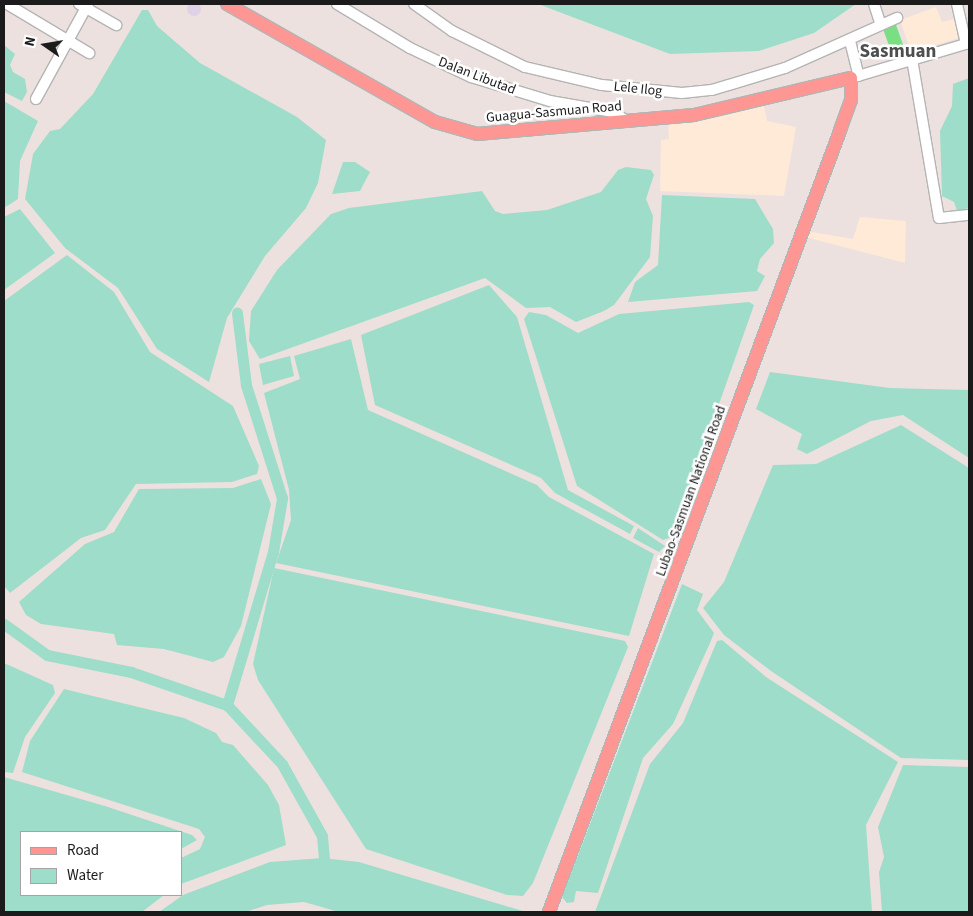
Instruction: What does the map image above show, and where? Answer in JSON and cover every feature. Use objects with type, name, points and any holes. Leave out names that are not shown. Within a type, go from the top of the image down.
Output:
[{"type":"main road","name":"Guagua-Sasmuan Road","points":[[228,4],[445,127],[478,134],[725,110],[855,77]]},
{"type":"main road","name":"Lubao-Sasmuan National Road","points":[[549,912],[840,131],[851,100],[855,77]]},
{"type":"street","points":[[7,4],[89,52]]},
{"type":"street","name":"Dalan Libutad","points":[[337,4],[410,48],[471,77],[550,101],[613,112],[627,121]]},
{"type":"street","name":"Lele Ilog","points":[[414,4],[452,31],[525,67],[652,92],[712,90],[850,41],[880,22],[897,18]]},
{"type":"street","points":[[874,4],[880,22]]},
{"type":"street","points":[[850,41],[855,77],[968,44],[956,4]]},
{"type":"street","points":[[36,99],[84,5],[116,25]]},
{"type":"street","points":[[912,59],[939,218],[969,215]]},
{"type":"shaded area","points":[[194,2],[199,4],[201,9],[199,14],[194,16],[189,14],[187,9],[189,4]]},
{"type":"shaded area","points":[[936,7],[942,22],[958,18],[963,37],[911,52],[900,20]]},
{"type":"shaded area","points":[[764,106],[767,121],[796,127],[784,196],[660,191],[661,140],[669,139],[668,122],[714,118]]},
{"type":"shaded area","points":[[860,217],[906,221],[905,263],[805,237],[806,231],[853,239]]},
{"type":"green space","points":[[895,22],[906,53],[893,57],[882,26]]},
{"type":"water","points":[[538,4],[856,4],[814,33],[759,51],[670,54]]},
{"type":"water","points":[[142,10],[148,10],[157,26],[200,63],[297,117],[326,140],[318,183],[306,208],[265,256],[227,318],[209,382],[157,349],[118,288],[65,248],[25,199],[33,154],[50,131],[60,129],[93,94]]},
{"type":"water","points":[[4,45],[15,54],[10,65],[13,72],[25,79],[27,92],[22,101],[4,92]]},
{"type":"water","points":[[969,78],[969,208],[957,211],[954,202],[942,196],[940,131],[952,106],[953,84]]},
{"type":"water","points":[[4,101],[38,121],[20,161],[18,199],[4,208]]},
{"type":"water","points":[[343,162],[355,162],[370,172],[360,191],[332,194]]},
{"type":"water","points":[[626,167],[651,170],[654,175],[646,199],[653,216],[650,257],[614,305],[604,311],[576,322],[550,307],[526,308],[485,278],[260,359],[249,341],[251,311],[277,270],[331,214],[349,208],[482,191],[495,211],[503,214],[547,210],[601,192],[618,170]]},
{"type":"water","points":[[662,195],[755,199],[773,229],[774,243],[760,259],[757,271],[765,276],[757,291],[628,302],[635,282],[658,265]]},
{"type":"water","points":[[20,209],[55,253],[4,290],[4,217]]},
{"type":"water","points":[[67,255],[114,292],[150,352],[233,406],[259,466],[257,474],[232,482],[136,484],[105,530],[81,538],[10,593],[4,586],[4,301]]},
{"type":"water","points":[[489,285],[517,317],[568,490],[634,526],[630,534],[555,493],[541,478],[375,405],[361,335]]},
{"type":"water","points":[[749,302],[754,305],[672,537],[663,540],[577,486],[524,319],[529,312],[546,315],[578,333],[619,314]]},
{"type":"water","points":[[351,339],[368,410],[537,485],[549,497],[654,554],[629,636],[276,563],[291,520],[289,490],[264,393],[300,379],[294,356]]},
{"type":"water","points":[[290,356],[294,376],[263,385],[259,364]]},
{"type":"water","points":[[770,372],[890,388],[969,390],[969,458],[903,415],[871,421],[807,454],[797,449],[802,434],[756,409]]},
{"type":"water","points":[[901,425],[969,468],[969,760],[901,758],[771,671],[724,635],[703,608],[724,582],[773,465],[816,464]]},
{"type":"water","points":[[261,479],[271,504],[241,626],[224,657],[213,662],[164,649],[117,645],[114,634],[41,624],[26,615],[19,602],[85,544],[114,532],[139,489],[233,488]]},
{"type":"water","points":[[638,528],[665,546],[659,552],[633,538]]},
{"type":"water","points":[[274,568],[625,641],[628,647],[533,883],[523,896],[507,895],[366,849],[258,680],[253,664]]},
{"type":"water","points":[[682,584],[703,594],[697,610],[714,633],[673,724],[643,758],[598,893],[576,891],[574,902],[567,903],[562,897]]},
{"type":"water","points":[[722,640],[766,677],[898,762],[866,825],[872,912],[595,912],[650,764],[683,723],[717,641]]},
{"type":"water","points":[[4,663],[53,685],[55,693],[25,737],[13,773],[4,772]]},
{"type":"water","points":[[64,689],[184,718],[216,733],[222,742],[233,745],[268,785],[279,805],[286,845],[182,884],[182,858],[200,849],[205,837],[199,829],[22,772],[30,741]]},
{"type":"water","points":[[903,765],[969,767],[969,912],[882,912],[879,872],[884,857],[878,827]]},
{"type":"water","points":[[4,777],[105,806],[180,831],[20,831],[20,896],[163,896],[142,912],[4,912]]},
{"type":"water","points":[[182,832],[192,835],[197,840],[182,848]]},
{"type":"water","points":[[322,858],[359,862],[526,912],[339,912],[304,902],[267,905],[245,912],[159,912],[183,895],[270,862]]},
{"type":"waterway","points":[[227,705],[273,552],[282,498],[246,385],[237,313]]},
{"type":"waterway","points":[[4,624],[47,655],[131,672],[227,705],[282,764],[322,836],[325,871]]},
{"type":"district","name":"Sasmuan","points":[[898,52]]}]
